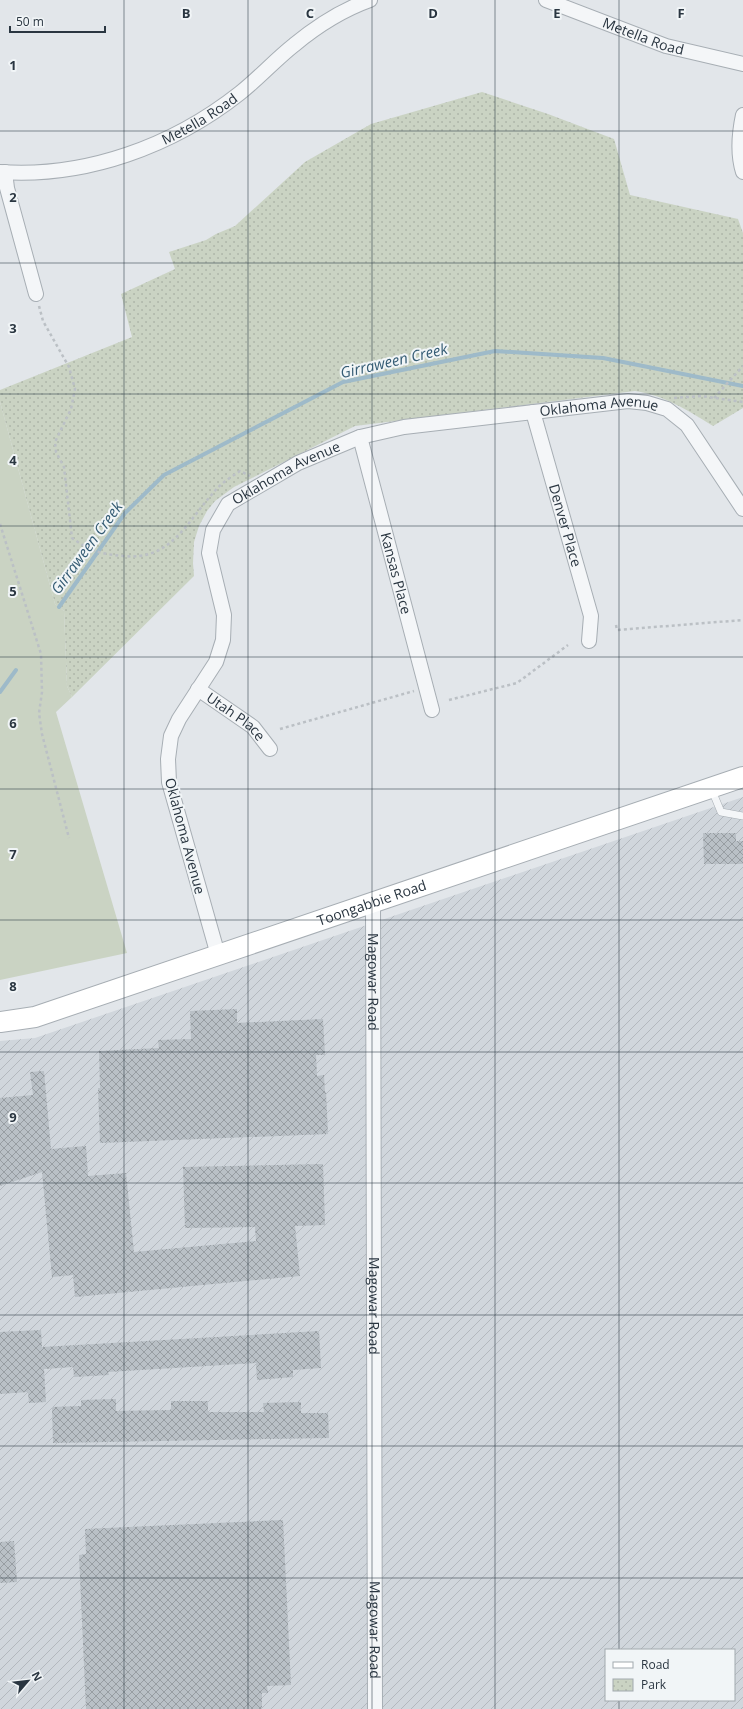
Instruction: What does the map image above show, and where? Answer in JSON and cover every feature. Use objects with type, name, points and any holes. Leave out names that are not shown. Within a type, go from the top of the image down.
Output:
[{"type":"main road","name":"Toongabbie Road","points":[[0,1022],[35,1017],[743,777]]},
{"type":"street","name":"Metella Road","points":[[3,172],[53,171],[118,159],[154,145],[187,129],[240,94],[266,72],[293,45],[322,24],[359,4],[370,0]]},
{"type":"street","name":"Metella Road","points":[[546,0],[666,46],[743,64]]},
{"type":"street","points":[[743,115],[740,127],[739,158],[743,172]]},
{"type":"street","points":[[3,172],[36,294]]},
{"type":"street","name":"Oklahoma Avenue","points":[[218,955],[169,782],[168,759],[171,736],[179,719],[216,662],[223,640],[224,615],[209,553],[213,530],[228,504],[298,463],[360,437],[404,427],[628,401],[647,402],[667,409],[687,425],[743,509]]},
{"type":"street","name":"Denver Place","points":[[533,412],[591,616],[589,641]]},
{"type":"street","name":"Kansas Place","points":[[360,437],[432,710]]},
{"type":"street","name":"Utah Place","points":[[198,689],[253,727],[270,749]]},
{"type":"street","name":"Magowar Road","points":[[373,903],[375,1709]]},
{"type":"lane","points":[[711,788],[721,812],[743,816]]},
{"type":"path","points":[[36,294],[44,321],[69,367],[75,389],[71,409],[55,442],[56,452],[64,466],[72,538],[88,549],[104,554],[130,557],[146,556],[164,548],[186,527],[214,491],[240,471],[264,483]]},
{"type":"path","points":[[713,398],[743,366]]},
{"type":"path","points":[[647,402],[667,398],[701,396],[743,402]]},
{"type":"path","points":[[0,524],[41,654],[42,692],[39,713],[42,734],[69,838]]},
{"type":"path","points":[[616,625],[617,630],[743,620]]},
{"type":"path","points":[[449,700],[517,683],[568,645]]},
{"type":"path","points":[[280,729],[418,690]]},
{"type":"shaded area","points":[[743,797],[743,1709],[0,1709],[0,1041],[35,1038]]},
{"type":"green space","points":[[482,92],[548,114],[614,139],[630,195],[738,219],[743,233],[743,408],[713,426],[685,409],[666,400],[657,396],[635,391],[355,426],[234,487],[215,501],[207,511],[199,526],[194,542],[194,576],[72,697],[67,686],[64,611],[55,604],[0,402],[0,390],[132,337],[121,294],[175,269],[169,252],[206,240],[235,226],[305,162],[371,124]]},
{"type":"green space","points":[[0,402],[55,604],[64,611],[67,686],[72,697],[56,712],[127,953],[0,980]]},
{"type":"building","points":[[703,833],[736,833],[736,841],[743,841],[743,864],[704,864]]},
{"type":"building","points":[[237,1009],[237,1023],[323,1019],[325,1055],[316,1055],[317,1076],[324,1075],[328,1134],[100,1143],[98,1088],[100,1088],[99,1051],[159,1048],[158,1040],[191,1039],[190,1011]]},
{"type":"building","points":[[44,1071],[51,1149],[86,1146],[88,1176],[126,1173],[134,1252],[256,1241],[255,1227],[185,1228],[183,1167],[323,1164],[325,1225],[295,1226],[300,1276],[75,1297],[73,1275],[52,1277],[42,1172],[0,1186],[0,1098],[33,1095],[30,1072]]},
{"type":"building","points":[[41,1330],[42,1347],[319,1331],[321,1368],[293,1370],[293,1377],[257,1380],[256,1363],[108,1372],[109,1375],[74,1377],[73,1367],[44,1369],[46,1402],[29,1403],[28,1392],[0,1394],[0,1332]]},
{"type":"building","points":[[116,1399],[116,1411],[171,1410],[171,1401],[208,1401],[208,1412],[264,1412],[263,1403],[301,1402],[301,1413],[328,1413],[329,1438],[53,1443],[52,1407],[81,1406],[81,1400]]},
{"type":"building","points":[[283,1520],[291,1685],[267,1686],[268,1693],[262,1693],[262,1709],[86,1709],[79,1555],[86,1554],[85,1529]]},
{"type":"building","points":[[14,1541],[17,1582],[0,1583],[0,1542]]},
{"type":"waterway","name":"Girraween Creek","points":[[59,607],[125,513],[164,475],[343,382],[495,351],[603,358],[743,386]]},
{"type":"waterway","name":"Girraween Creek","points":[[0,692],[16,670]]}]
